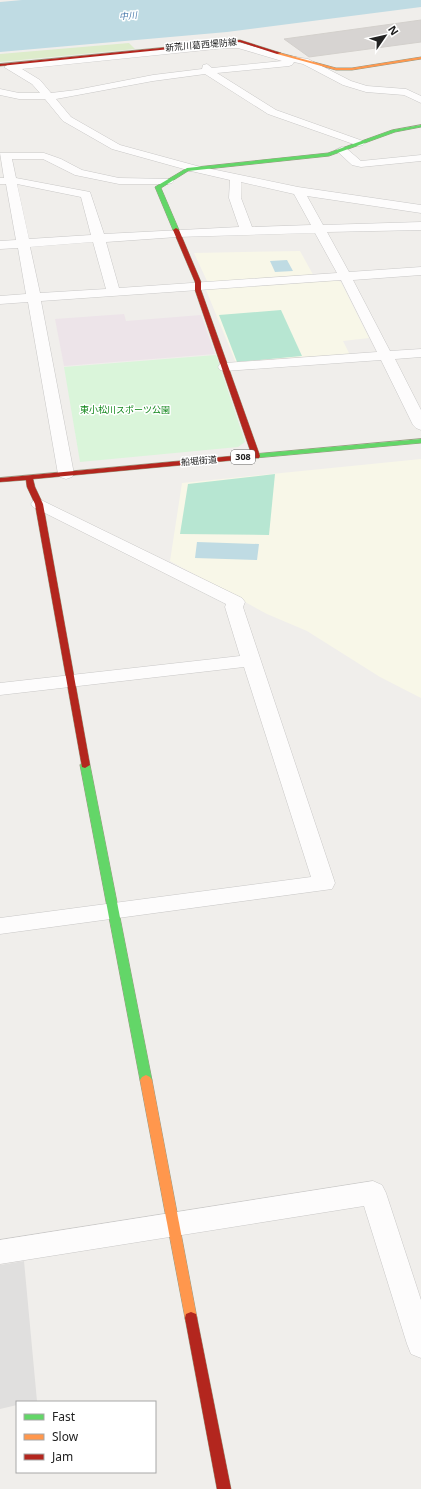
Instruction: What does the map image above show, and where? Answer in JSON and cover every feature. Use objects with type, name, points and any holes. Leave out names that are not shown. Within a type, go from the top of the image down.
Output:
[{"type":"street","name":"新荒川葛西堤防線","points":[[0,65],[240,41],[305,61],[342,69],[421,58]]},
{"type":"street","points":[[0,68],[204,47],[238,45],[283,58],[305,61],[347,84],[366,88],[406,92],[421,100]]},
{"type":"street","points":[[204,47],[208,72],[272,112],[358,143]]},
{"type":"street","points":[[135,64],[140,63],[140,54]]},
{"type":"street","points":[[3,95],[47,96],[153,78],[305,61]]},
{"type":"street","points":[[12,67],[31,78],[67,119],[116,147],[195,169],[298,191],[421,209]]},
{"type":"street","points":[[3,95],[23,89],[26,82],[31,78],[45,75]]},
{"type":"street","points":[[256,456],[198,290],[198,286],[158,187],[187,170],[239,165],[342,150],[394,131],[421,126]]},
{"type":"street","points":[[342,150],[356,163],[361,164],[421,158]]},
{"type":"street","points":[[66,474],[35,297],[24,243],[6,180],[3,156],[44,156],[57,161],[79,174],[119,181],[168,181]]},
{"type":"street","points":[[237,178],[235,182],[234,199],[247,231]]},
{"type":"street","points":[[6,180],[94,192],[119,181]]},
{"type":"street","points":[[298,191],[345,276],[421,425]]},
{"type":"street","points":[[94,192],[98,238],[114,292]]},
{"type":"street","points":[[0,245],[177,233],[421,226]]},
{"type":"street","points":[[0,300],[421,271]]},
{"type":"street","points":[[225,367],[421,353]]},
{"type":"street","name":"船堀街道","points":[[0,480],[421,441]]},
{"type":"street","points":[[29,477],[31,487],[39,504],[69,681],[175,1224],[224,1489]]},
{"type":"street","points":[[0,926],[324,883],[234,607],[236,602],[39,504]]},
{"type":"street","points":[[0,689],[252,660]]},
{"type":"street","points":[[0,1252],[374,1193],[421,1344]]},
{"type":"shaded area","points":[[300,251],[316,280],[334,279],[341,282],[369,338],[343,341],[350,355],[236,363],[206,290],[209,289],[207,281],[194,253]]},
{"type":"shaded area","points":[[124,314],[126,321],[201,315],[215,354],[64,366],[55,319]]},
{"type":"shaded area","points":[[421,459],[421,698],[380,677],[307,631],[267,614],[170,561],[182,483]]},
{"type":"shaded area","points":[[24,1261],[37,1401],[16,1401],[16,1405],[0,1409],[0,1265]]},
{"type":"green space","points":[[129,43],[135,49],[0,62],[0,54]]},
{"type":"green space","points":[[281,310],[302,356],[237,362],[219,315]]},
{"type":"green space","name":"東小松川スポーツ公園","points":[[216,355],[245,442],[238,447],[80,462],[64,367]]},
{"type":"green space","points":[[275,474],[269,535],[180,534],[188,484]]},
{"type":"water","name":"中川","points":[[22,0],[421,0],[421,7],[227,32],[0,52],[0,2]]},
{"type":"water","points":[[287,260],[293,271],[275,272],[270,261]]},
{"type":"water","points":[[197,542],[259,544],[257,560],[195,558]]},
{"type":"building","points":[[421,20],[421,42],[309,57],[284,39]]},
{"type":"traffic: fast","points":[[176,230],[158,187],[187,170],[329,154],[394,131],[421,126]]},
{"type":"traffic: fast","points":[[233,458],[421,441]]},
{"type":"traffic: fast","points":[[85,765],[146,1080]]},
{"type":"traffic: slow","points":[[279,53],[336,69],[352,69],[421,58]]},
{"type":"traffic: slow","points":[[146,1080],[191,1318]]},
{"type":"traffic: jam","points":[[0,65],[240,41],[279,53]]},
{"type":"traffic: jam","points":[[176,230],[198,282],[198,290],[256,456]]},
{"type":"traffic: jam","points":[[0,480],[233,458]]},
{"type":"traffic: jam","points":[[29,477],[31,487],[39,504],[85,765]]},
{"type":"traffic: jam","points":[[191,1318],[224,1489]]}]
